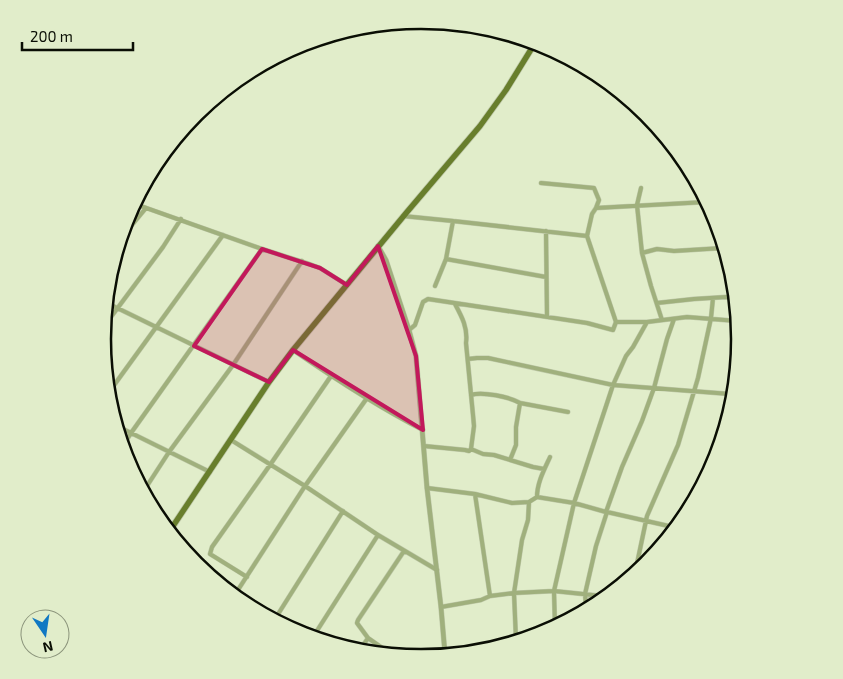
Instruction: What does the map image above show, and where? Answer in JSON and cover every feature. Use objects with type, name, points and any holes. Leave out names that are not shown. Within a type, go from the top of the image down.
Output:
[{"type":"main road","points":[[173,527],[269,382],[293,350],[480,126],[532,49]]},
{"type":"street","points":[[409,330],[415,325],[423,302],[428,299],[596,324],[613,330],[616,322],[587,236],[592,214],[599,200],[594,188],[541,183]]},
{"type":"street","points":[[641,188],[637,205],[642,253],[662,320]]},
{"type":"street","points":[[596,208],[700,202]]},
{"type":"street","points":[[141,206],[181,219],[262,250],[302,261],[320,268],[347,285]]},
{"type":"street","points":[[133,224],[146,208]]},
{"type":"street","points":[[403,216],[587,236]]},
{"type":"street","points":[[111,315],[181,219]]},
{"type":"street","points":[[435,286],[446,259],[453,221]]},
{"type":"street","points":[[546,231],[547,317]]},
{"type":"street","points":[[114,385],[223,235]]},
{"type":"street","points":[[378,246],[386,260],[416,356],[445,650]]},
{"type":"street","points":[[642,253],[657,249],[674,251],[719,248]]},
{"type":"street","points":[[127,439],[262,250]]},
{"type":"street","points":[[446,259],[546,277]]},
{"type":"street","points":[[147,486],[169,452],[233,365],[302,261]]},
{"type":"street","points":[[637,562],[647,516],[678,445],[698,378],[711,318],[712,298]]},
{"type":"street","points":[[656,303],[730,298]]},
{"type":"street","points":[[455,304],[464,321],[467,336],[466,343],[474,426],[471,448]]},
{"type":"street","points":[[112,305],[269,382]]},
{"type":"street","points":[[616,322],[647,322],[687,317],[732,320]]},
{"type":"street","points":[[586,603],[585,594],[596,546],[622,467],[654,388],[674,319]]},
{"type":"street","points":[[556,620],[554,591],[574,503],[613,385],[626,356],[647,322]]},
{"type":"street","points":[[293,350],[331,376],[423,430]]},
{"type":"street","points":[[468,359],[488,358],[613,385],[727,394]]},
{"type":"street","points":[[247,576],[210,554],[212,547],[331,376]]},
{"type":"street","points":[[471,394],[493,395],[520,403],[568,412]]},
{"type":"street","points":[[238,590],[305,486],[367,398]]},
{"type":"street","points":[[510,460],[516,445],[516,427],[520,403]]},
{"type":"street","points":[[124,429],[210,472]]},
{"type":"street","points":[[231,440],[404,551],[437,570]]},
{"type":"street","points":[[424,446],[469,451],[471,448]]},
{"type":"street","points":[[471,448],[482,454],[494,455],[544,469]]},
{"type":"street","points":[[537,497],[537,490],[550,456]]},
{"type":"street","points":[[428,488],[475,494],[512,503],[529,502],[537,497],[574,503],[670,526]]},
{"type":"street","points":[[475,494],[490,596]]},
{"type":"street","points":[[516,636],[514,593],[522,540],[530,511],[529,502]]},
{"type":"street","points":[[278,615],[342,511]]},
{"type":"street","points":[[316,632],[378,534]]},
{"type":"street","points":[[382,648],[368,638],[357,623],[404,551]]},
{"type":"street","points":[[441,607],[481,600],[490,596],[514,593],[554,591],[598,595]]},
{"type":"street","points":[[364,645],[368,638]]},
{"type":"highlighted area","points":[[378,246],[416,356],[423,430],[293,350],[269,382],[194,346],[262,249],[320,268],[347,285]]}]
